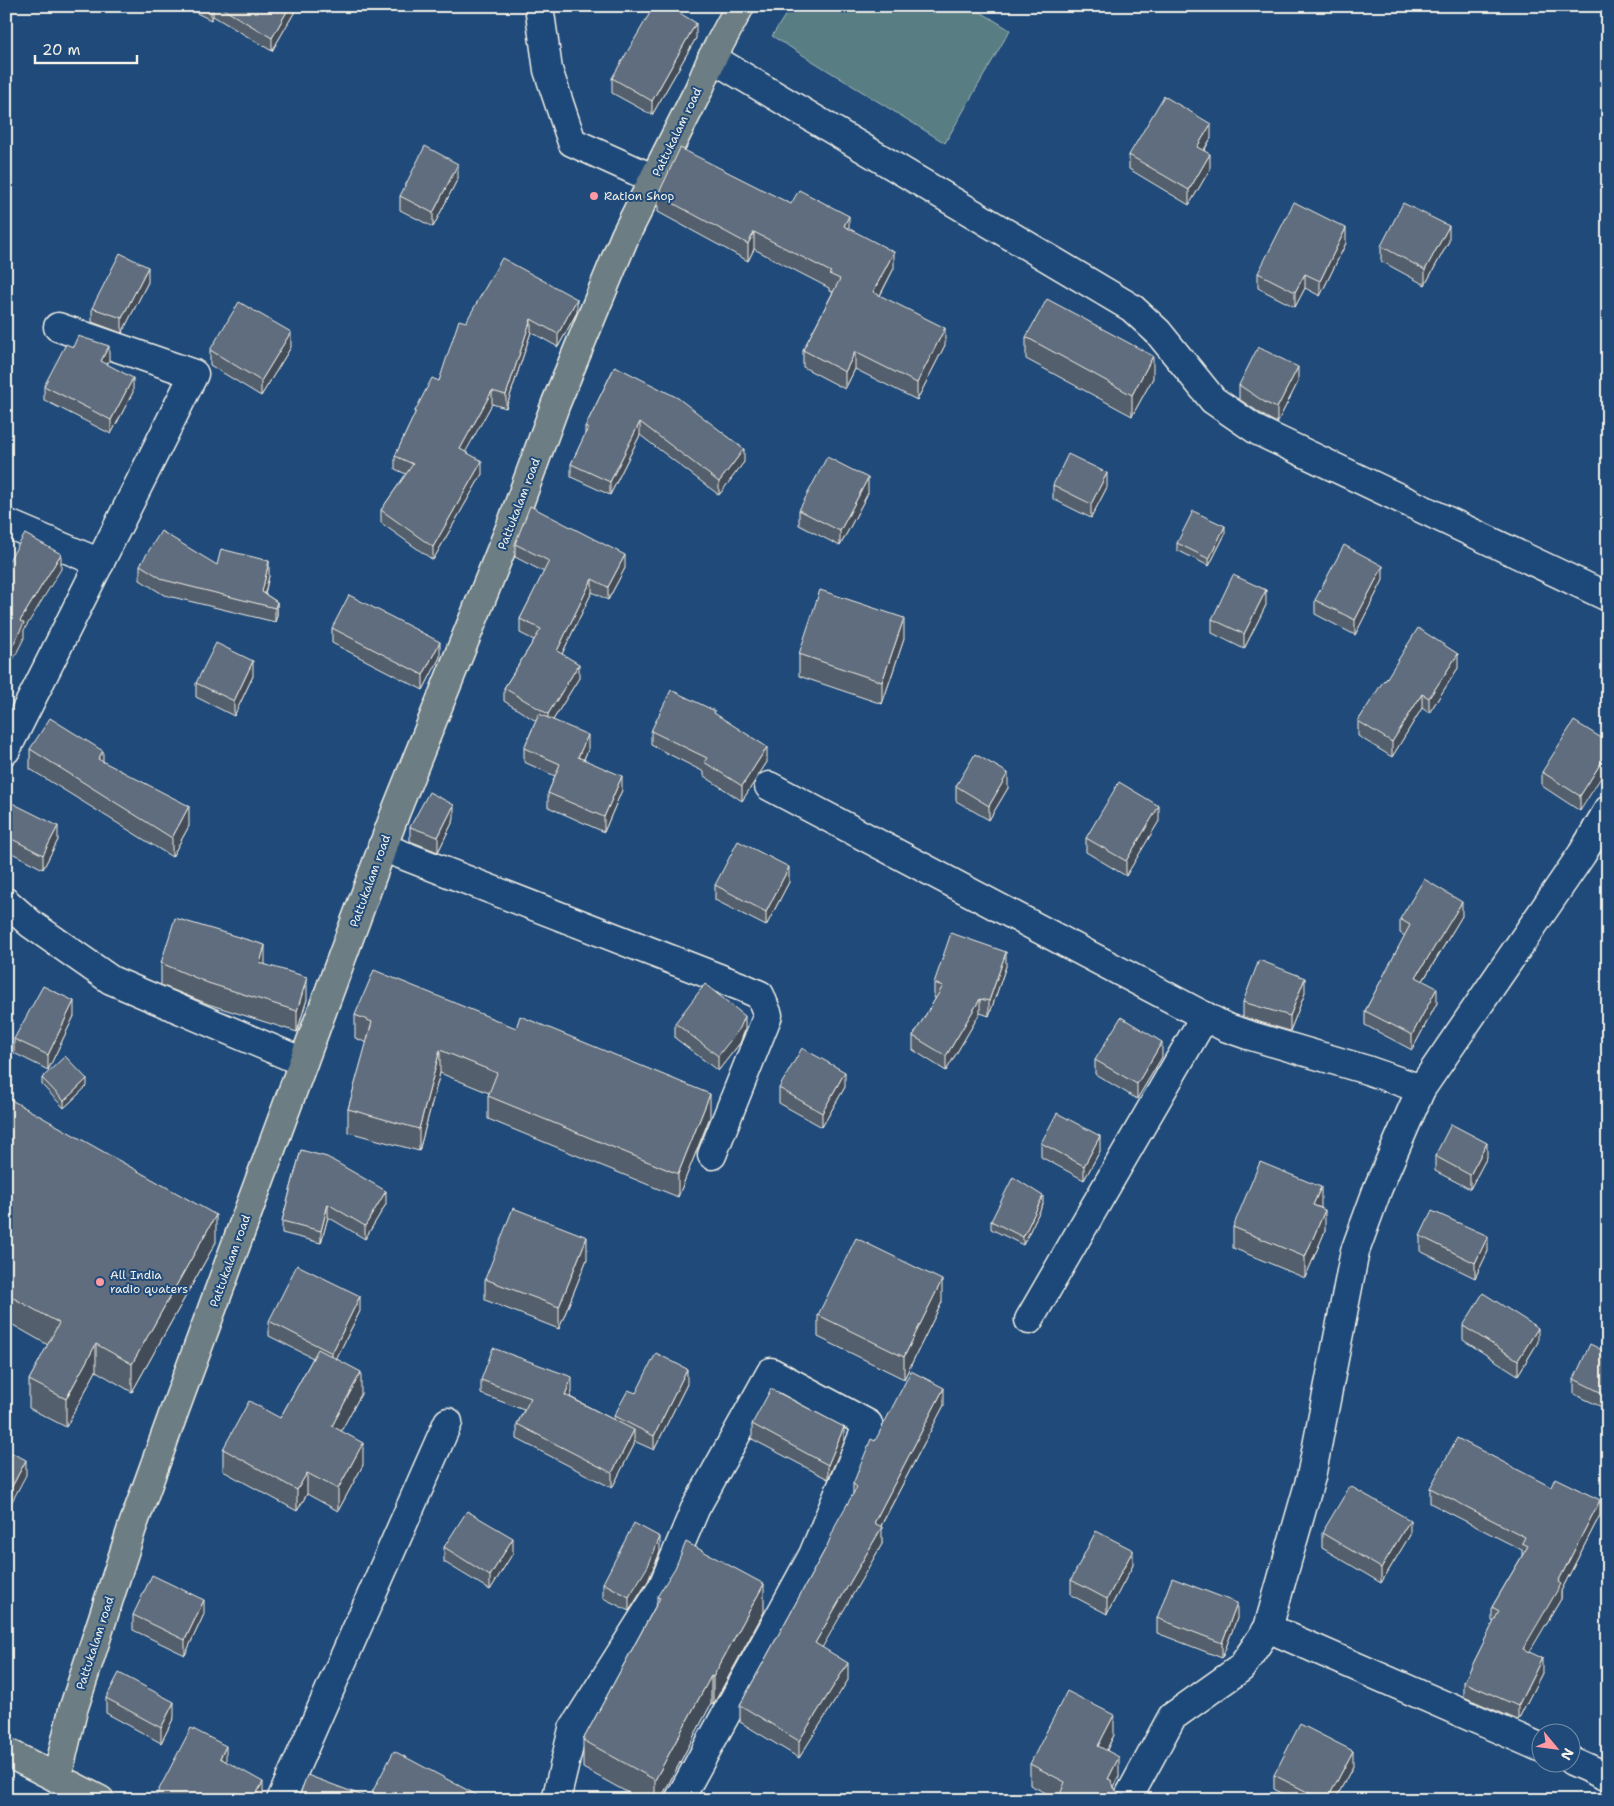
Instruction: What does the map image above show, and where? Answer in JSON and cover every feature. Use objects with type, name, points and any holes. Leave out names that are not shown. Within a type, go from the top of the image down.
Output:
[{"type":"main road","name":"Pattukalam road","points":[[57,1778],[73,1710],[132,1528],[382,847],[512,523],[556,403],[625,236],[712,58],[740,6]]},
{"type":"main road","points":[[6,1752],[100,1800]]},
{"type":"street","points":[[539,6],[548,70],[572,142],[654,179]]},
{"type":"street","points":[[712,58],[1132,308],[1158,332],[1213,400],[1258,431],[1608,598]]},
{"type":"street","points":[[6,750],[194,374],[58,327]]},
{"type":"street","points":[[6,523],[100,563]]},
{"type":"street","points":[[769,786],[1205,1016],[1248,1035],[1367,1070],[1421,1089]]},
{"type":"street","points":[[1128,1800],[1172,1717],[1241,1668],[1268,1628],[1311,1477],[1354,1251],[1378,1188],[1421,1089],[1582,854],[1608,810]]},
{"type":"street","points":[[382,847],[760,995],[768,1015],[712,1156]]},
{"type":"street","points":[[6,902],[31,924],[111,980],[303,1062]]},
{"type":"street","points":[[1029,1320],[1205,1016]]},
{"type":"street","points":[[556,1800],[573,1730],[662,1588],[695,1509],[771,1372],[868,1424],[813,1555],[679,1800]]},
{"type":"street","points":[[282,1800],[448,1422]]},
{"type":"street","points":[[1268,1628],[1532,1744]]},
{"type":"street","points":[[1582,1765],[1608,1777]]},
{"type":"green space","points":[[791,6],[971,6],[1010,30],[945,143],[772,36]]},
{"type":"building","points":[[218,6],[290,6],[272,38]]},
{"type":"building","points":[[654,6],[668,6],[696,23],[652,101],[612,78]]},
{"type":"building","points":[[1164,96],[1211,124],[1197,147],[1210,154],[1189,190],[1129,155]]},
{"type":"building","points":[[425,146],[458,164],[433,213],[400,196]]},
{"type":"building","points":[[680,148],[791,204],[799,190],[849,216],[844,226],[894,252],[873,292],[945,328],[917,383],[855,352],[845,372],[803,350],[840,279],[829,274],[831,272],[754,232],[748,244],[658,195]]},
{"type":"building","points":[[1294,202],[1346,228],[1320,281],[1305,274],[1295,292],[1258,273]]},
{"type":"building","points":[[1403,203],[1449,226],[1425,270],[1381,246]]},
{"type":"building","points":[[120,253],[148,267],[122,318],[92,308]]},
{"type":"building","points":[[502,258],[577,299],[558,334],[531,319],[506,395],[492,391],[460,449],[482,461],[433,547],[381,510],[413,464],[395,456],[415,411],[432,378],[439,381],[459,320],[466,322]]},
{"type":"building","points":[[1047,299],[1153,356],[1132,395],[1026,337]]},
{"type":"building","points":[[239,302],[291,332],[261,381],[210,350]]},
{"type":"building","points":[[78,336],[109,346],[101,361],[133,378],[111,420],[44,386],[66,344],[73,347]]},
{"type":"building","points":[[1258,347],[1298,367],[1277,408],[1239,385]]},
{"type":"building","points":[[615,366],[678,398],[744,449],[719,482],[640,422],[610,482],[571,464],[588,428],[585,427]]},
{"type":"building","points":[[1068,454],[1107,473],[1091,504],[1053,485]]},
{"type":"building","points":[[827,457],[868,478],[840,531],[799,510]]},
{"type":"building","points":[[530,506],[625,555],[608,587],[592,579],[557,651],[579,664],[548,714],[504,688],[541,629],[520,619],[549,561],[515,544]]},
{"type":"building","points":[[1193,511],[1225,526],[1209,559],[1177,543]]},
{"type":"building","points":[[161,531],[217,565],[221,549],[269,561],[262,592],[277,602],[275,608],[164,580],[140,565]]},
{"type":"building","points":[[25,534],[61,554],[20,621],[24,623],[6,659],[6,565]]},
{"type":"building","points":[[1344,545],[1383,566],[1355,620],[1315,600]]},
{"type":"building","points":[[1233,575],[1266,590],[1244,634],[1212,619]]},
{"type":"building","points":[[820,590],[904,618],[882,682],[799,654]]},
{"type":"building","points":[[349,595],[440,642],[423,675],[332,628]]},
{"type":"building","points":[[1418,628],[1458,654],[1429,698],[1422,694],[1392,742],[1358,721]]},
{"type":"building","points":[[216,643],[253,661],[234,701],[196,683]]},
{"type":"building","points":[[671,690],[715,711],[714,713],[767,747],[742,786],[704,762],[707,758],[651,731]]},
{"type":"building","points":[[539,714],[588,735],[578,757],[622,776],[604,817],[548,793],[560,764],[524,748]]},
{"type":"building","points":[[50,718],[103,751],[98,759],[189,806],[172,838],[30,749]]},
{"type":"building","points":[[1574,721],[1608,742],[1608,752],[1580,796],[1542,772]]},
{"type":"building","points":[[975,754],[1008,773],[989,806],[956,786]]},
{"type":"building","points":[[1119,782],[1159,806],[1126,861],[1086,838]]},
{"type":"building","points":[[429,792],[454,805],[438,837],[410,827]]},
{"type":"building","points":[[6,800],[58,826],[43,855],[6,836]]},
{"type":"building","points":[[738,841],[789,867],[766,912],[715,885]]},
{"type":"building","points":[[1424,879],[1462,902],[1416,977],[1437,988],[1412,1035],[1365,1011],[1410,925],[1400,919]]},
{"type":"building","points":[[175,918],[265,945],[260,963],[307,977],[297,1011],[208,983],[161,963]]},
{"type":"building","points":[[951,933],[1006,952],[989,1001],[980,999],[946,1056],[913,1036],[943,986],[934,983]]},
{"type":"building","points":[[1259,960],[1305,978],[1290,1016],[1243,1002]]},
{"type":"building","points":[[374,970],[516,1028],[520,1016],[710,1094],[678,1174],[488,1096],[497,1073],[440,1050],[419,1129],[348,1109],[372,1022],[355,1015]]},
{"type":"building","points":[[705,984],[745,1016],[740,1028],[718,1056],[675,1023]]},
{"type":"building","points":[[43,986],[74,1001],[48,1055],[14,1039]]},
{"type":"building","points":[[1121,1017],[1162,1042],[1137,1084],[1095,1060]]},
{"type":"building","points":[[802,1048],[845,1072],[822,1113],[779,1088]]},
{"type":"building","points":[[65,1056],[87,1079],[64,1101],[42,1078]]},
{"type":"building","name":"All India radio quaters","points":[[6,1097],[216,1215],[132,1364],[96,1344],[66,1399],[29,1380],[59,1323],[6,1294]]},
{"type":"building","points":[[1057,1113],[1100,1136],[1084,1166],[1041,1143]]},
{"type":"building","points":[[1451,1124],[1487,1143],[1470,1175],[1435,1156]]},
{"type":"building","points":[[301,1150],[327,1157],[386,1191],[365,1226],[328,1204],[321,1231],[282,1221]]},
{"type":"building","points":[[1260,1162],[1321,1187],[1313,1205],[1325,1210],[1305,1257],[1233,1227]]},
{"type":"building","points":[[1013,1177],[1043,1196],[1023,1237],[991,1221]]},
{"type":"building","points":[[513,1208],[587,1237],[559,1307],[485,1279]]},
{"type":"building","points":[[1432,1211],[1488,1236],[1475,1263],[1420,1236]]},
{"type":"building","points":[[856,1238],[942,1280],[904,1357],[818,1315]]},
{"type":"building","points":[[297,1265],[360,1296],[332,1353],[269,1321]]},
{"type":"building","points":[[1483,1293],[1538,1328],[1518,1360],[1463,1326]]},
{"type":"building","points":[[1590,1344],[1608,1353],[1608,1396],[1574,1379]]},
{"type":"building","points":[[493,1348],[572,1377],[565,1395],[634,1430],[612,1473],[517,1424],[531,1398],[481,1380]]},
{"type":"building","points":[[318,1349],[361,1372],[332,1426],[363,1443],[338,1489],[307,1473],[297,1490],[223,1449],[249,1401],[280,1418]]},
{"type":"building","points":[[656,1353],[687,1369],[654,1436],[614,1416],[628,1390],[636,1393]]},
{"type":"building","points":[[911,1371],[944,1388],[874,1523],[882,1527],[815,1643],[848,1663],[799,1741],[740,1705],[827,1546],[837,1522],[857,1487],[853,1484],[871,1439],[875,1441]]},
{"type":"building","points":[[771,1389],[844,1427],[828,1465],[752,1424]]},
{"type":"building","points":[[1457,1438],[1551,1487],[1555,1478],[1600,1500],[1558,1582],[1561,1584],[1523,1649],[1542,1658],[1518,1706],[1464,1682],[1499,1611],[1492,1607],[1528,1546],[1522,1543],[1525,1537],[1430,1488]]},
{"type":"building","points":[[6,1450],[26,1460],[6,1498]]},
{"type":"building","points":[[1350,1486],[1410,1520],[1381,1568],[1322,1533]]},
{"type":"building","points":[[467,1511],[513,1538],[490,1576],[444,1547]]},
{"type":"building","points":[[634,1523],[660,1537],[648,1566],[629,1597],[603,1583]]},
{"type":"building","points":[[1096,1531],[1133,1550],[1107,1599],[1071,1580]]},
{"type":"building","points":[[686,1542],[764,1584],[713,1677],[711,1676],[655,1780],[583,1740],[660,1598],[657,1597],[675,1568]]},
{"type":"building","points":[[152,1575],[204,1600],[185,1640],[133,1615]]},
{"type":"building","points":[[1172,1578],[1237,1603],[1222,1643],[1157,1618]]},
{"type":"building","points":[[119,1673],[174,1702],[161,1728],[106,1698]]},
{"type":"building","points":[[1067,1691],[1114,1715],[1098,1746],[1119,1757],[1108,1779],[1111,1780],[1113,1788],[1125,1795],[1123,1800],[1058,1800],[1065,1782],[1030,1764]]},
{"type":"building","points":[[1300,1724],[1353,1751],[1327,1800],[1323,1800],[1274,1775]]},
{"type":"building","points":[[191,1728],[226,1746],[220,1758],[263,1782],[253,1800],[154,1799]]},
{"type":"building","points":[[394,1751],[486,1800],[298,1800],[307,1775],[369,1798]]},
{"type":"place","name":"Ration Shop","points":[[594,196]]},
{"type":"place","name":"All India radio quaters","points":[[100,1282]]}]
